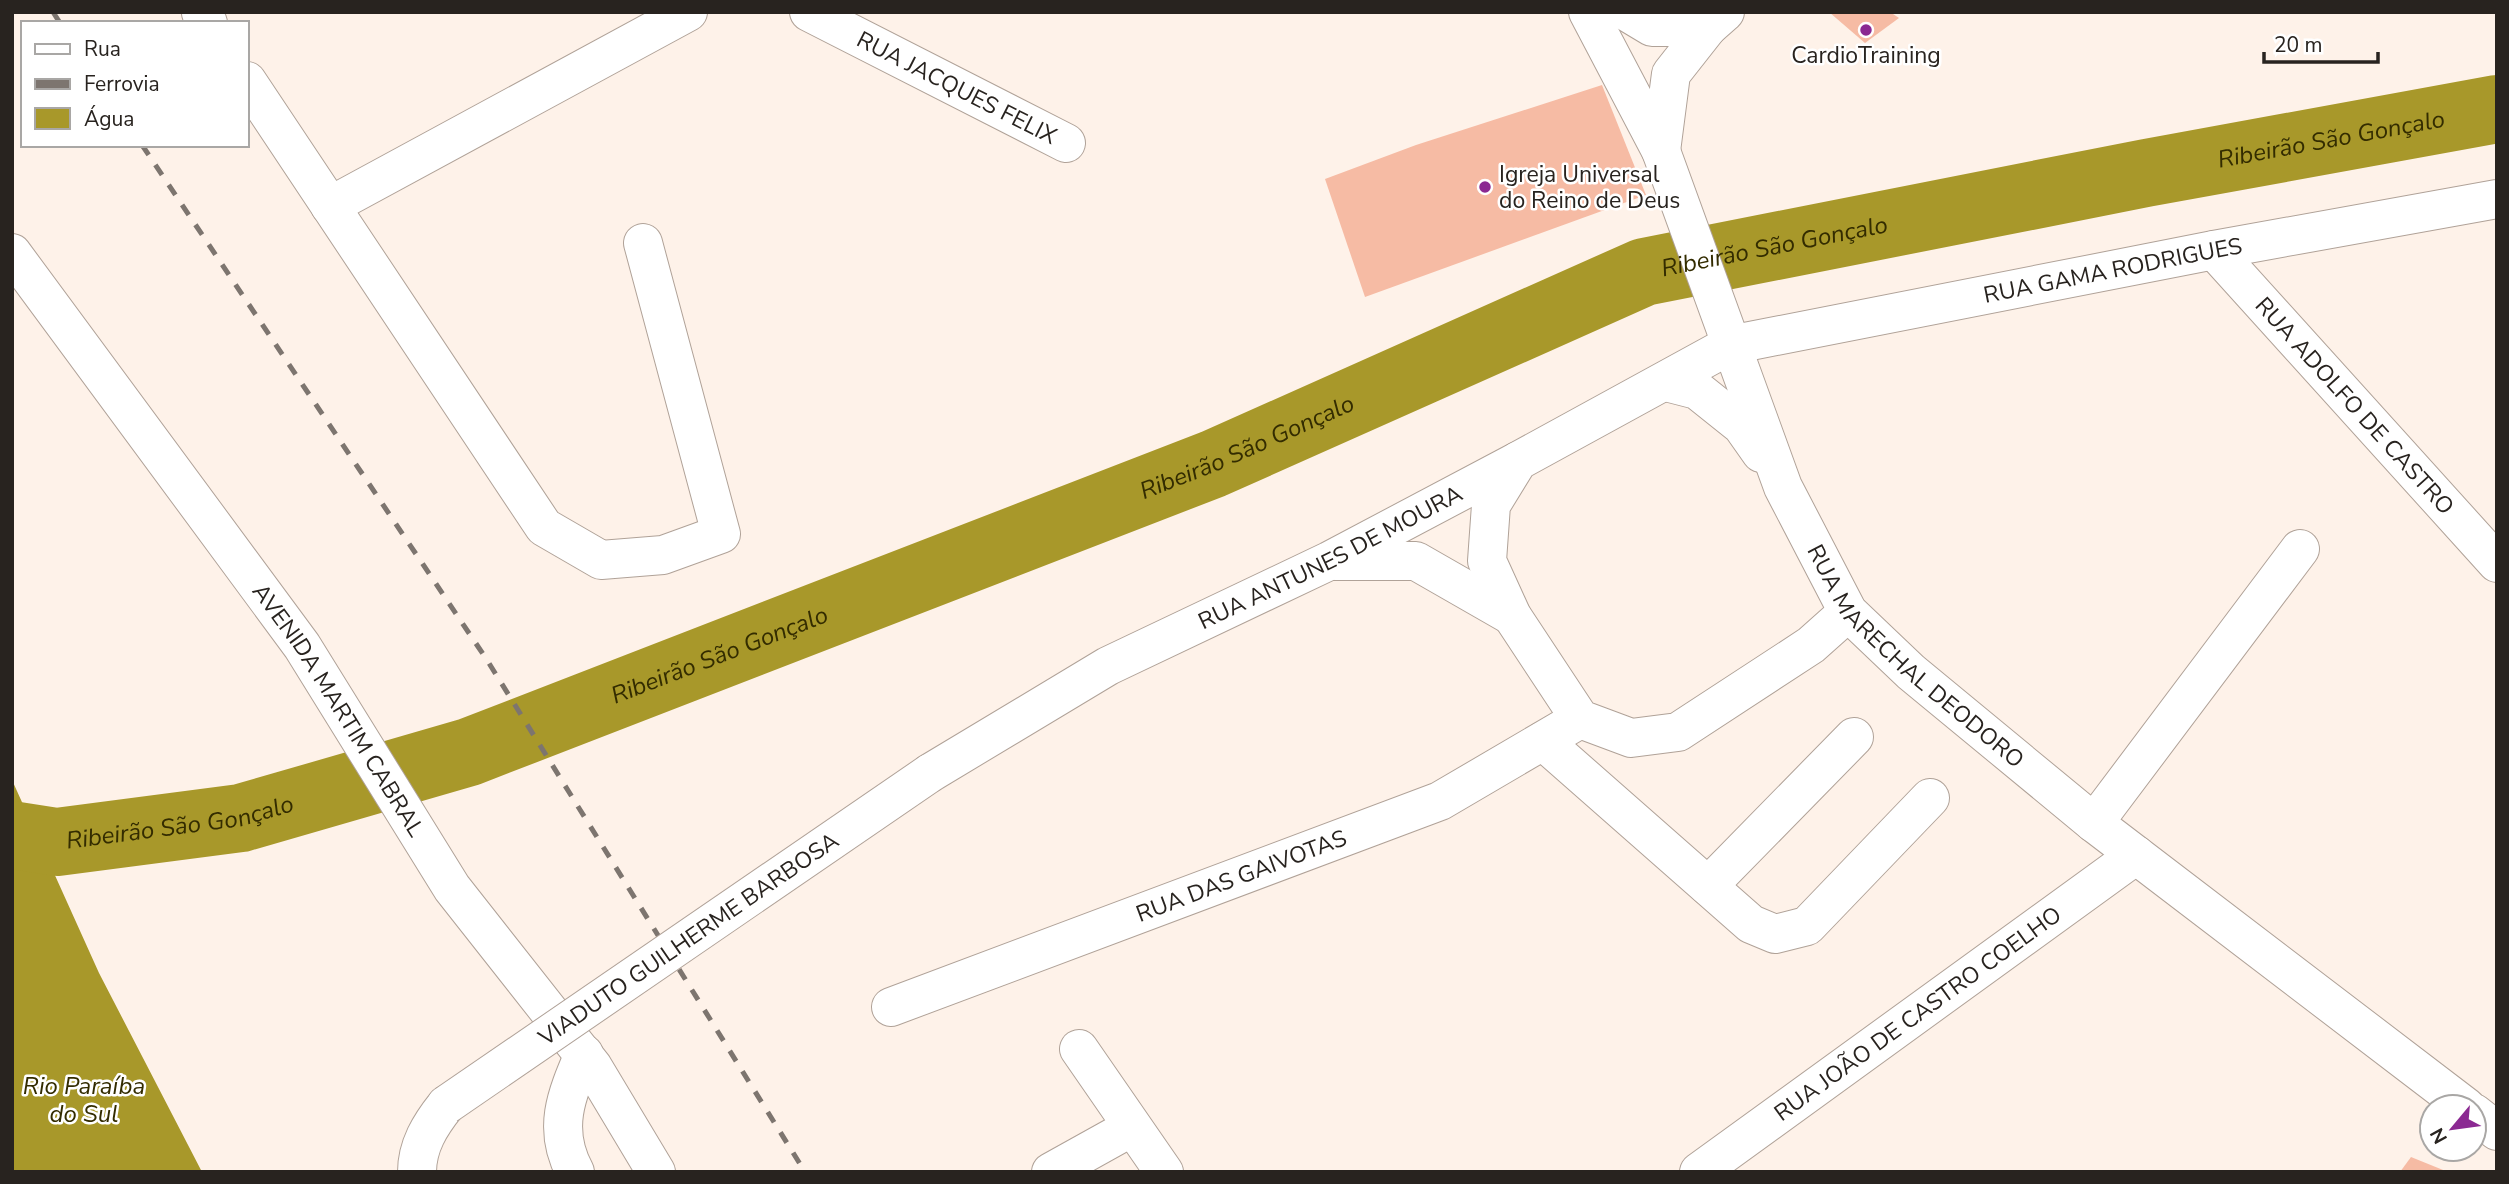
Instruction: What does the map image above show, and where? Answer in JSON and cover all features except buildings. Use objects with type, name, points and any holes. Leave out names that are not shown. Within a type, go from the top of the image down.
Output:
[{"type":"street","points":[[330,206],[688,12]]},
{"type":"street","name":"RUA JACQUES FELIX","points":[[810,12],[1066,143]]},
{"type":"street","points":[[1588,12],[1661,151]]},
{"type":"street","points":[[1627,12],[1652,27],[1717,20]]},
{"type":"street","name":"RUA MARECHAL DEODORO","points":[[1717,20],[1671,74],[1661,151],[1783,487],[1848,612],[1911,672],[2094,823],[2448,1093]]},
{"type":"street","points":[[248,83],[544,527],[601,559],[663,555],[721,534],[643,243]]},
{"type":"street","name":"RUA GAMA RODRIGUES","points":[[1730,345],[2214,250],[2497,199]]},
{"type":"street","name":"RUA ADOLFO DE CASTRO","points":[[2214,250],[2497,563]]},
{"type":"street","name":"AVENIDA MARTIM CABRAL","points":[[12,253],[302,646],[452,888],[584,1054],[656,1172]]},
{"type":"street","name":"RUA ANTUNES DE MOURA","points":[[930,773],[1108,666],[1329,561],[1666,382],[1730,345]]},
{"type":"street","points":[[1666,382],[1697,390],[1742,426],[1783,487]]},
{"type":"street","points":[[1518,461],[1491,505],[1487,561],[1512,616],[1580,719],[1631,738],[1678,732],[1811,645],[1848,612]]},
{"type":"street","points":[[2094,823],[2300,549]]},
{"type":"street","points":[[1329,561],[1416,561],[1512,616]]},
{"type":"street","points":[[1811,645],[1853,645],[1911,672]]},
{"type":"street","name":"RUA DAS GAIVOTAS","points":[[891,1007],[1440,801],[1580,719]]},
{"type":"street","points":[[1708,886],[1854,737]]},
{"type":"street","points":[[1543,741],[1751,924],[1775,934],[1807,926],[1930,798]]},
{"type":"street","name":"VIADUTO GUILHERME BARBOSA","points":[[417,1172],[417,1161],[428,1128],[446,1105],[930,773]]},
{"type":"street","name":"RUA JOÃO DE CASTRO COELHO","points":[[1699,1172],[2136,855]]},
{"type":"street","points":[[1079,1049],[1164,1172]]},
{"type":"street","points":[[573,1170],[563,1149],[564,1099],[584,1054]]},
{"type":"street","points":[[1051,1172],[1132,1127]]},
{"type":"street","points":[[2497,1131],[2497,1140]]},
{"type":"water","name":"Rio Paraíba do Sul","points":[[12,780],[99,973],[202,1172],[12,1172]]},
{"type":"waterway","name":"Ribeirão São Gonçalo","points":[[12,835],[57,842],[241,818],[469,752],[1213,464],[1644,272],[2146,173],[2497,109]]},
{"type":"railway","points":[[53,12],[59,21]]},
{"type":"railway","points":[[143,147],[487,660],[805,1172]]},
{"type":"place","name":"CardioTraining","points":[[1866,30]]},
{"type":"place","name":"Igreja Universal do Reino de Deus","points":[[1485,187]]}]
